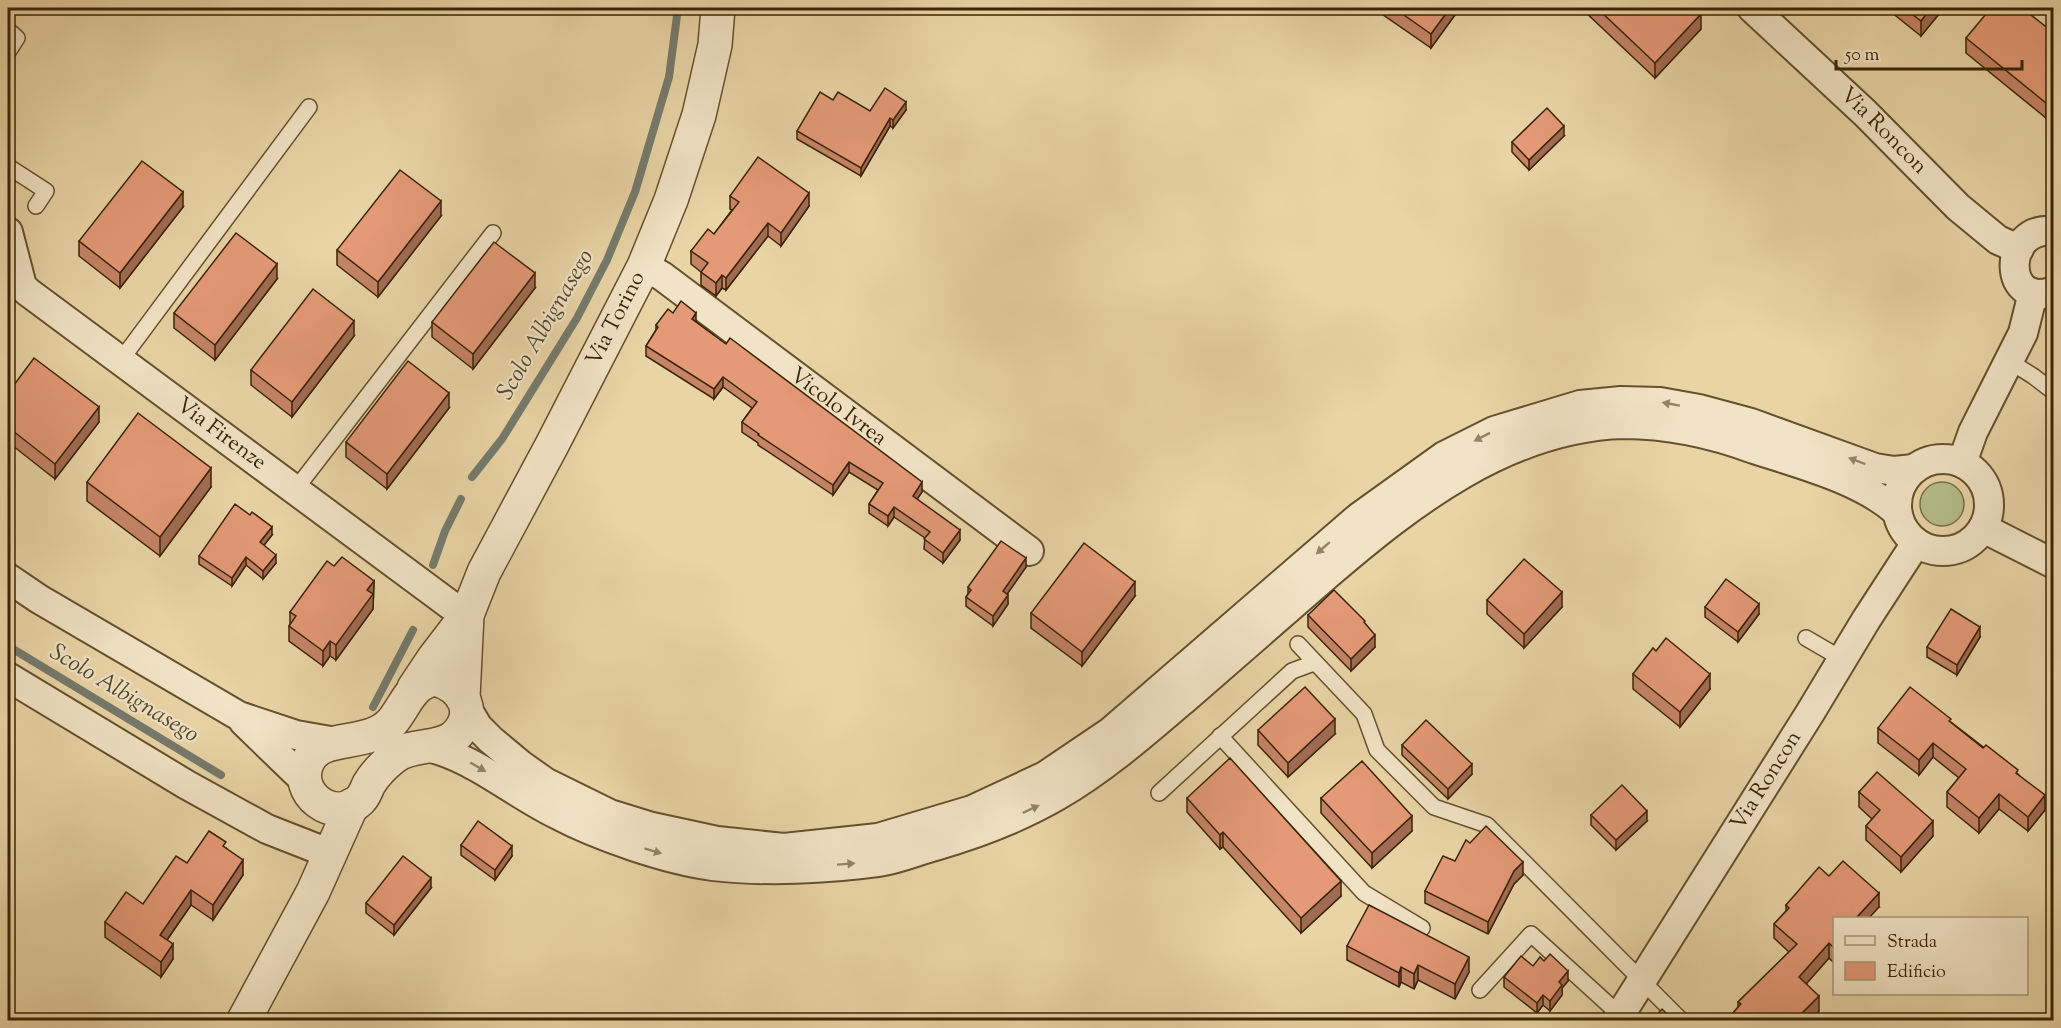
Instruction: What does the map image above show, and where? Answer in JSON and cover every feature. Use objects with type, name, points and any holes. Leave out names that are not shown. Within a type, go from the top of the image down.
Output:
[{"type":"street","name":"Via Torino","points":[[336,742],[358,740],[390,724],[434,658],[467,615],[484,572],[644,266],[671,200],[699,115],[715,45],[718,8]]},
{"type":"street","name":"Via Roncon","points":[[1752,8],[1865,113],[1958,207],[1998,240],[2019,249]]},
{"type":"street","points":[[1962,463],[1973,432],[2043,292],[2018,282],[2013,271],[2013,261],[2029,236],[2040,231],[2054,231]]},
{"type":"street","name":"Via Firenze","points":[[8,232],[22,286],[28,292],[449,604],[467,615]]},
{"type":"street","name":"Vicolo Ivrea","points":[[644,266],[662,276],[1029,551]]},
{"type":"street","points":[[414,688],[424,681],[435,679],[456,688],[478,727],[521,765],[545,782],[610,814],[651,827],[717,841],[784,848],[878,838],[972,810],[1054,769],[1110,732],[1359,517],[1444,456],[1494,431],[1580,405],[1622,401],[1660,402],[1699,409],[1750,423],[1875,468],[1894,471],[1914,469]]},
{"type":"street","points":[[424,746],[443,750],[475,765],[532,802],[561,817],[603,835],[661,854],[711,866],[781,869],[882,862],[981,832],[1057,796],[1124,750],[1373,536],[1457,476],[1503,453],[1584,428],[1622,424],[1657,425],[1694,432],[1744,445],[1866,489],[1883,499],[1897,513],[1907,535],[1916,543],[1936,551],[1947,551],[1968,544],[1983,528],[1988,509],[1986,490],[1980,479],[1962,463],[1949,459],[1925,462],[1906,477],[1897,500],[1897,513]]},
{"type":"street","points":[[1983,528],[2054,564]]},
{"type":"street","name":"Via Roncon","points":[[1619,1018],[1916,543]]},
{"type":"street","points":[[8,578],[39,599],[239,716],[296,735],[336,742]]},
{"type":"street","name":"Via Torino","points":[[352,806],[360,800],[372,780],[394,757],[404,750],[444,742],[462,728],[466,718],[464,702],[467,615]]},
{"type":"street","points":[[8,677],[187,785],[267,829],[318,849]]},
{"type":"street","points":[[239,716],[323,806],[333,808],[352,806]]},
{"type":"street","points":[[313,892],[317,870],[318,825],[305,769],[316,750],[336,742]]},
{"type":"street","points":[[244,1020],[313,892],[352,806]]},
{"type":"lane","points":[[8,30],[17,38],[8,52]]},
{"type":"lane","points":[[121,360],[309,107]]},
{"type":"lane","points":[[8,170],[12,169],[46,191],[36,206]]},
{"type":"lane","points":[[295,490],[493,233]]},
{"type":"lane","points":[[2008,362],[2033,376],[2054,392]]},
{"type":"lane","points":[[1806,638],[1842,659]]},
{"type":"lane","points":[[1298,644],[1364,714],[1377,750],[1434,807],[1487,825],[1681,1020]]},
{"type":"lane","points":[[1159,793],[1293,671],[1314,663]]},
{"type":"lane","points":[[1220,736],[1364,892],[1422,928]]},
{"type":"lane","points":[[1480,990],[1531,934],[1619,1018]]},
{"type":"green space","points":[[1942,482],[1951,483],[1958,488],[1963,495],[1963,513],[1958,520],[1951,525],[1942,526],[1933,525],[1926,520],[1921,513],[1920,504],[1921,495],[1926,488],[1933,483]]},
{"type":"building","points":[[1394,8],[1450,8],[1431,34]]},
{"type":"building","points":[[1597,8],[1694,8],[1701,14],[1655,63]]},
{"type":"building","points":[[1904,8],[1931,8],[1921,21]]},
{"type":"building","points":[[1991,8],[2022,8],[2054,33],[2054,94],[2046,103],[1966,38]]},
{"type":"building","points":[[885,88],[906,102],[893,120],[890,118],[861,168],[797,131],[820,92],[833,100],[838,92],[870,111]]},
{"type":"building","points":[[1547,108],[1564,126],[1529,160],[1512,142]]},
{"type":"building","points":[[758,157],[809,193],[781,233],[768,223],[726,278],[722,275],[716,283],[701,272],[708,263],[691,251],[708,229],[714,234],[739,202],[730,196]]},
{"type":"building","points":[[142,161],[183,192],[120,273],[79,241]]},
{"type":"building","points":[[400,170],[441,201],[378,282],[337,250]]},
{"type":"building","points":[[236,233],[277,264],[215,345],[174,313]]},
{"type":"building","points":[[494,242],[535,273],[473,354],[432,322]]},
{"type":"building","points":[[313,289],[354,321],[292,402],[251,370]]},
{"type":"building","points":[[681,301],[696,313],[692,319],[726,344],[730,338],[922,482],[913,496],[960,530],[943,553],[924,539],[930,532],[894,507],[888,516],[869,504],[883,483],[849,462],[833,485],[742,422],[757,402],[723,377],[714,389],[646,346],[658,327],[656,325],[668,309],[673,313]]},
{"type":"building","points":[[34,358],[99,407],[55,464],[8,427],[8,393]]},
{"type":"building","points":[[408,361],[449,393],[387,474],[346,442]]},
{"type":"building","points":[[138,413],[211,468],[160,537],[87,482]]},
{"type":"building","points":[[235,504],[250,515],[252,512],[272,527],[260,542],[276,555],[263,571],[246,557],[232,578],[199,556]]},
{"type":"building","points":[[1001,541],[1026,558],[1003,591],[1008,595],[993,616],[966,597],[971,590],[968,587]]},
{"type":"building","points":[[1084,543],[1135,582],[1082,652],[1031,613]]},
{"type":"building","points":[[342,557],[374,581],[367,590],[373,594],[336,645],[330,641],[323,651],[289,626],[296,616],[290,612],[327,561],[334,566]]},
{"type":"building","points":[[1524,559],[1562,592],[1524,634],[1487,600]]},
{"type":"building","points":[[1726,579],[1759,604],[1738,632],[1705,607]]},
{"type":"building","points":[[1334,590],[1365,621],[1375,635],[1351,659],[1308,615]]},
{"type":"building","points":[[1951,609],[1980,627],[1957,665],[1927,647]]},
{"type":"building","points":[[1666,638],[1710,674],[1680,712],[1633,674],[1653,648],[1656,651]]},
{"type":"building","points":[[1305,687],[1335,719],[1288,763],[1258,730]]},
{"type":"building","points":[[1910,687],[1983,748],[1986,745],[2018,770],[2016,773],[2045,795],[2028,817],[1999,794],[1979,818],[1947,792],[1966,769],[1933,743],[1919,760],[1878,728]]},
{"type":"building","points":[[1426,720],[1472,764],[1448,789],[1402,745]]},
{"type":"building","points":[[1230,758],[1341,881],[1301,918],[1223,832],[1220,835],[1187,798]]},
{"type":"building","points":[[1362,761],[1412,816],[1372,853],[1321,798]]},
{"type":"building","points":[[1877,772],[1933,821],[1901,857],[1866,826],[1880,810],[1859,792]]},
{"type":"building","points":[[1622,785],[1647,811],[1616,840],[1591,815]]},
{"type":"building","points":[[478,821],[512,846],[495,870],[461,845]]},
{"type":"building","points":[[1486,826],[1523,862],[1514,871],[1488,922],[1425,891],[1443,856],[1455,861],[1466,840],[1470,843]]},
{"type":"building","points":[[209,831],[226,842],[223,846],[243,860],[213,905],[191,890],[160,935],[173,944],[161,962],[105,922],[126,892],[143,904],[176,856],[187,863]]},
{"type":"building","points":[[403,856],[431,878],[394,925],[366,903]]},
{"type":"building","points":[[1843,861],[1879,893],[1857,917],[1833,917],[1833,947],[1829,943],[1799,977],[1819,996],[1795,1020],[1742,1020],[1733,1013],[1741,1004],[1738,1002],[1797,944],[1774,924],[1789,908],[1786,905],[1819,867],[1829,876]]},
{"type":"building","points":[[1369,905],[1469,957],[1455,984],[1418,965],[1414,974],[1401,967],[1399,973],[1347,946]]},
{"type":"building","points":[[1550,954],[1568,971],[1559,982],[1562,985],[1550,1001],[1543,995],[1537,1003],[1504,977],[1521,956],[1533,966],[1540,957],[1544,961]]},
{"type":"building","points":[[1662,1009],[1673,1020],[1652,1020]]},
{"type":"waterway","name":"Scolo Albignasego","points":[[472,477],[502,439],[577,318],[607,260],[635,192],[669,77],[678,8]]},
{"type":"waterway","name":"Scolo Albignasego","points":[[433,565],[445,531],[461,499]]},
{"type":"waterway","name":"Scolo Albignasego","points":[[373,707],[413,630]]},
{"type":"waterway","name":"Scolo Albignasego","points":[[8,646],[221,775]]}]
